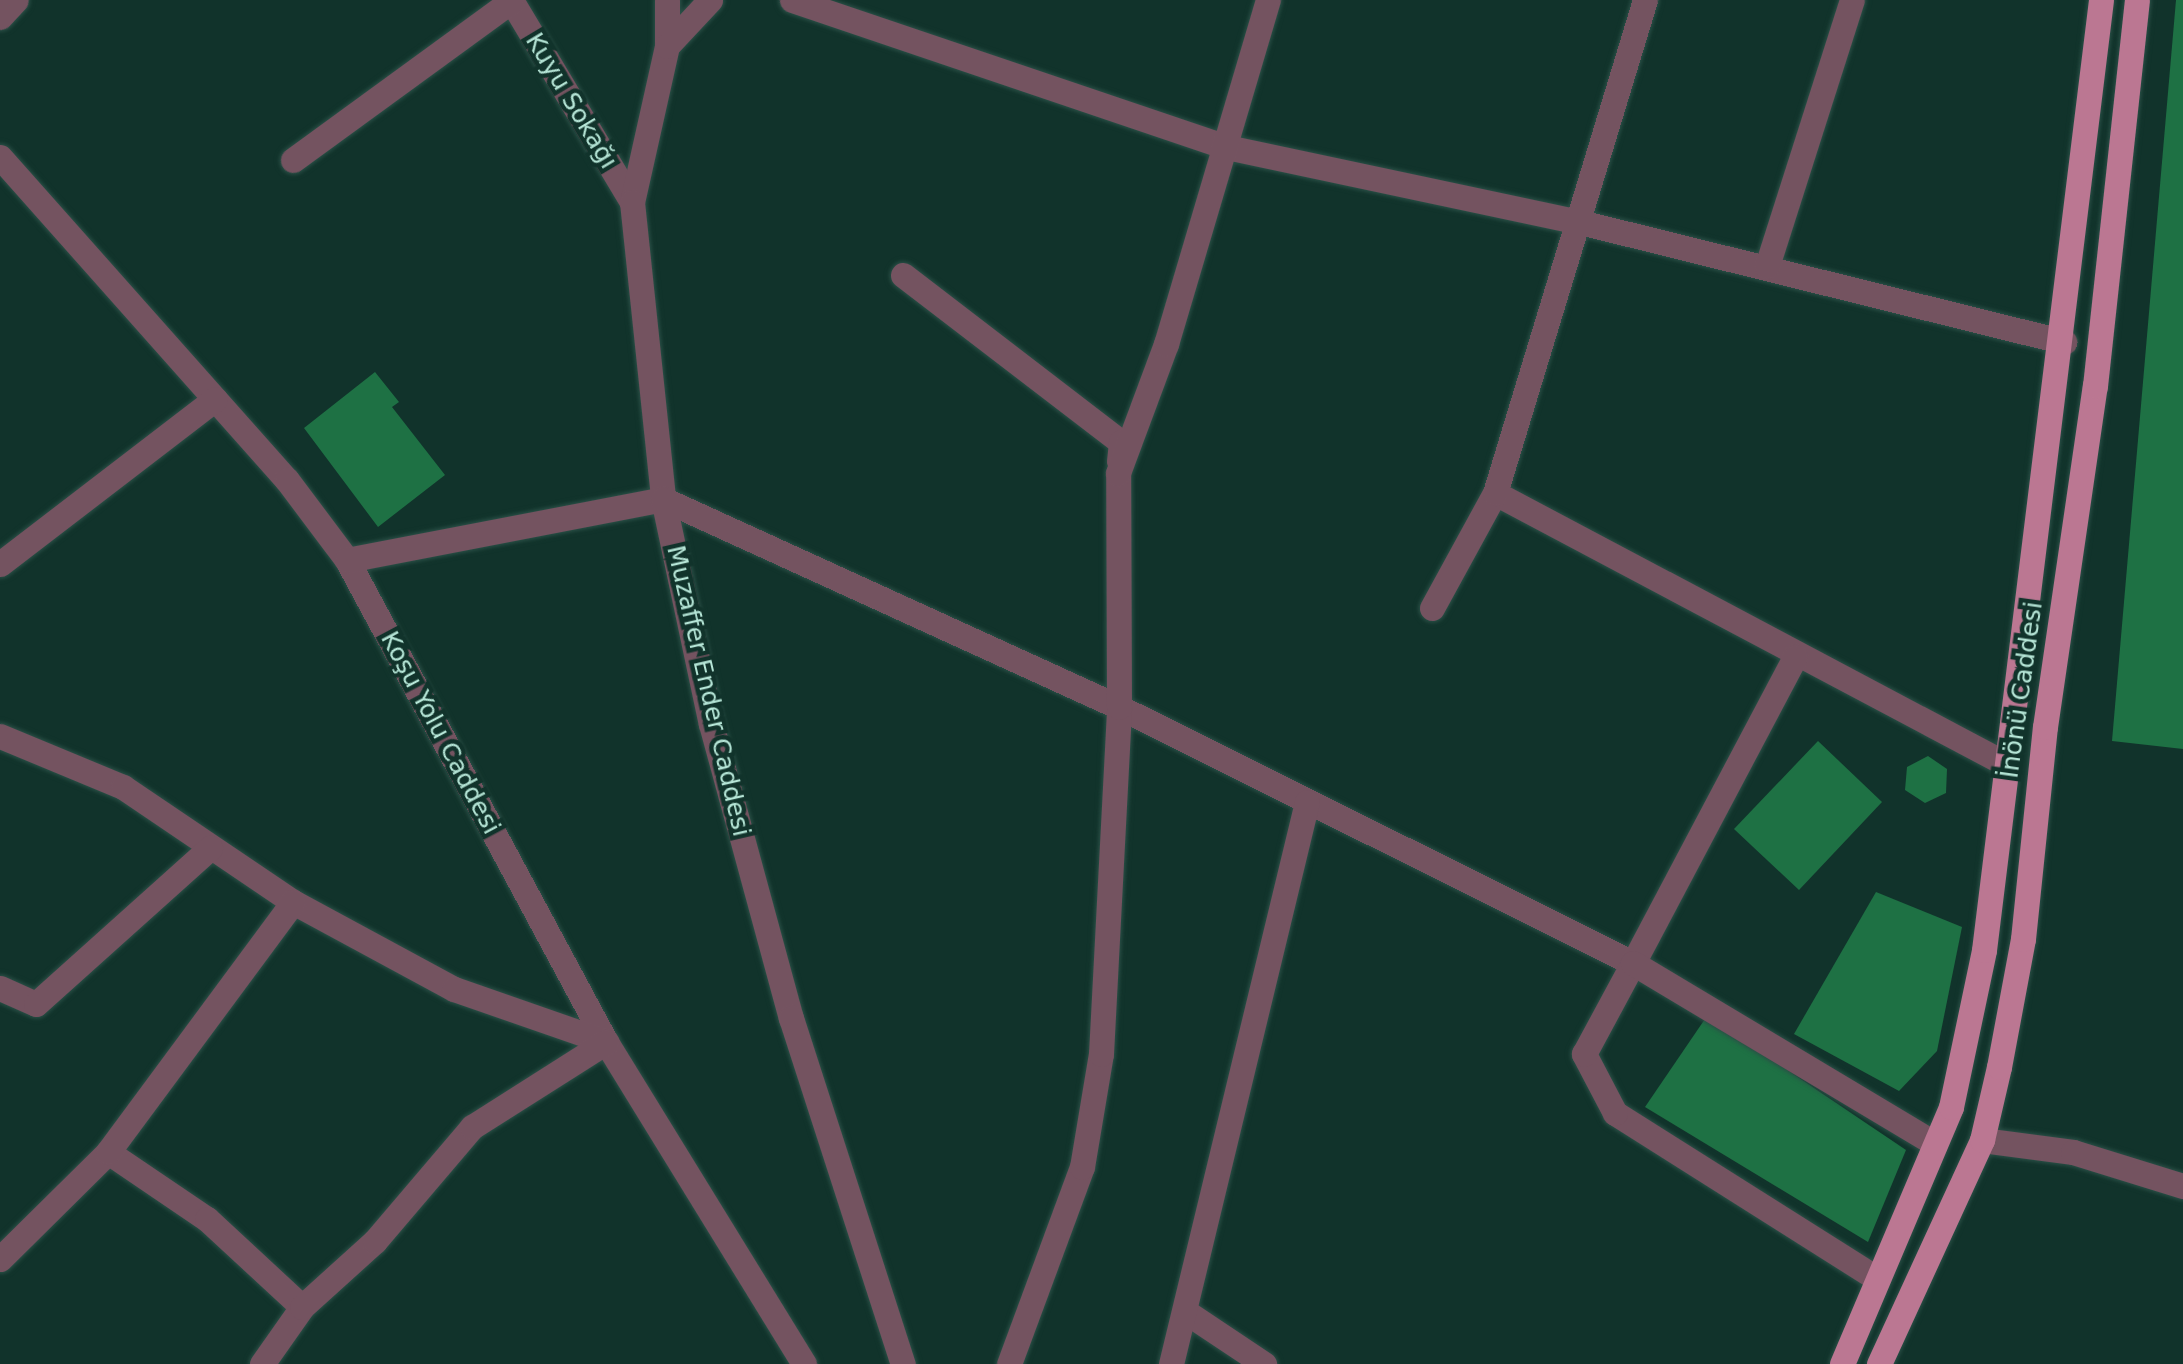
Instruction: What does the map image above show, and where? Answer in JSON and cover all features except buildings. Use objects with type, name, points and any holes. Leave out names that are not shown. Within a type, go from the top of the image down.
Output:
[{"type":"main road","name":"İnönü Caddesi","points":[[1842,1364],[1952,1107],[1984,950],[2004,763],[2064,342],[2101,0]]},
{"type":"main road","name":"İnönü Caddesi","points":[[1878,1364],[1982,1140],[2023,939],[2046,727],[2095,386],[2137,0]]},
{"type":"street","points":[[0,17],[16,0]]},
{"type":"street","points":[[293,160],[511,0]]},
{"type":"street","name":"Kuyu Sokağı","points":[[511,0],[632,202]]},
{"type":"street","name":"Muzaffer Ender Caddesi","points":[[667,0],[666,46],[632,202],[663,499],[711,724],[790,1018],[903,1364]]},
{"type":"street","points":[[666,46],[710,0]]},
{"type":"street","points":[[792,0],[1227,147],[1580,222],[2064,342]]},
{"type":"street","points":[[1118,473],[1166,344],[1268,0]]},
{"type":"street","points":[[1432,608],[1495,493],[1645,0]]},
{"type":"street","points":[[1767,266],[1852,0]]},
{"type":"street","name":"Koşu Yolu Caddesi","points":[[0,157],[215,399],[347,560],[606,1042],[804,1364]]},
{"type":"street","points":[[902,275],[1122,442],[1118,473],[1119,707],[1101,1054],[1082,1167],[1009,1364]]},
{"type":"street","points":[[0,564],[215,399]]},
{"type":"street","points":[[1495,493],[1794,657],[2004,763]]},
{"type":"street","points":[[347,560],[663,499],[1119,707],[1633,963],[1936,1144]]},
{"type":"street","points":[[1794,657],[1584,1054],[1615,1113],[1876,1278]]},
{"type":"street","points":[[0,736],[123,787],[292,902],[454,989],[606,1042]]},
{"type":"street","points":[[1172,1364],[1307,802]]},
{"type":"street","points":[[0,988],[36,1004],[210,848]]},
{"type":"street","points":[[0,1259],[108,1152],[292,902]]},
{"type":"street","points":[[262,1364],[302,1307],[374,1241],[472,1127],[606,1042]]},
{"type":"street","points":[[1982,1140],[2073,1152],[2183,1186]]},
{"type":"street","points":[[108,1152],[207,1218],[302,1307]]},
{"type":"street","points":[[1186,1312],[1264,1364]]}]
